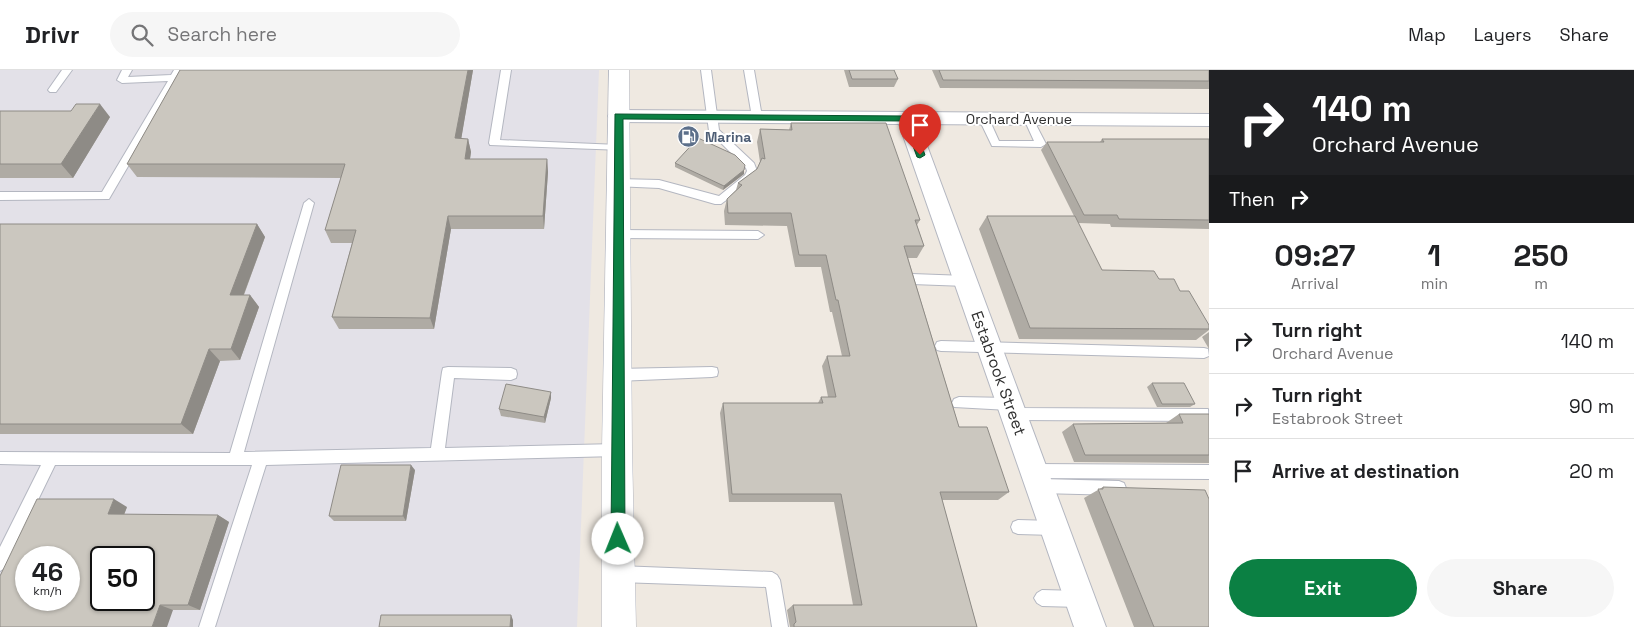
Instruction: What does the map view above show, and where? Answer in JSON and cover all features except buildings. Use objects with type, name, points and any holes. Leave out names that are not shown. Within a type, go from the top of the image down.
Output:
[{"type":"main road","points":[[619,70],[617,450],[619,627]]},
{"type":"street","name":"Orchard Avenue","points":[[618,116],[1209,120]]},
{"type":"street","name":"Estabrook Street","points":[[907,118],[1090,627]]},
{"type":"lane","points":[[53,90],[66,70]]},
{"type":"lane","points":[[127,70],[122,80],[176,74]]},
{"type":"lane","points":[[506,70],[494,143],[619,148]]},
{"type":"lane","points":[[618,183],[659,184],[706,198],[721,200],[749,177],[752,172],[750,166],[714,131],[706,70]]},
{"type":"lane","points":[[750,70],[757,118]]},
{"type":"lane","points":[[0,196],[104,196],[176,74]]},
{"type":"lane","points":[[984,119],[996,144],[1041,144],[1029,119]]},
{"type":"lane","points":[[235,459],[309,203]]},
{"type":"lane","points":[[618,234],[758,235]]},
{"type":"lane","points":[[912,279],[966,281]]},
{"type":"lane","points":[[941,346],[1204,353]]},
{"type":"lane","points":[[437,454],[448,372],[511,374]]},
{"type":"lane","points":[[618,375],[712,372]]},
{"type":"lane","points":[[959,403],[1012,409],[1208,416],[1209,418]]},
{"type":"lane","points":[[0,458],[235,459],[617,450]]},
{"type":"lane","points":[[0,563],[51,458]]},
{"type":"lane","points":[[207,627],[261,458]]},
{"type":"lane","points":[[1037,479],[1209,472]]},
{"type":"lane","points":[[1037,479],[1133,488]]},
{"type":"lane","points":[[1018,527],[1054,528]]},
{"type":"lane","points":[[618,574],[772,580],[780,627]]},
{"type":"lane","points":[[1042,598],[1080,599]]},
{"type":"shaded area","points":[[0,70],[599,70],[577,627],[0,627]]},
{"type":"place","name":"Marina","points":[[689,137]]},
{"type":"route","points":[[618,539],[618,116],[907,118],[920,155]]}]
